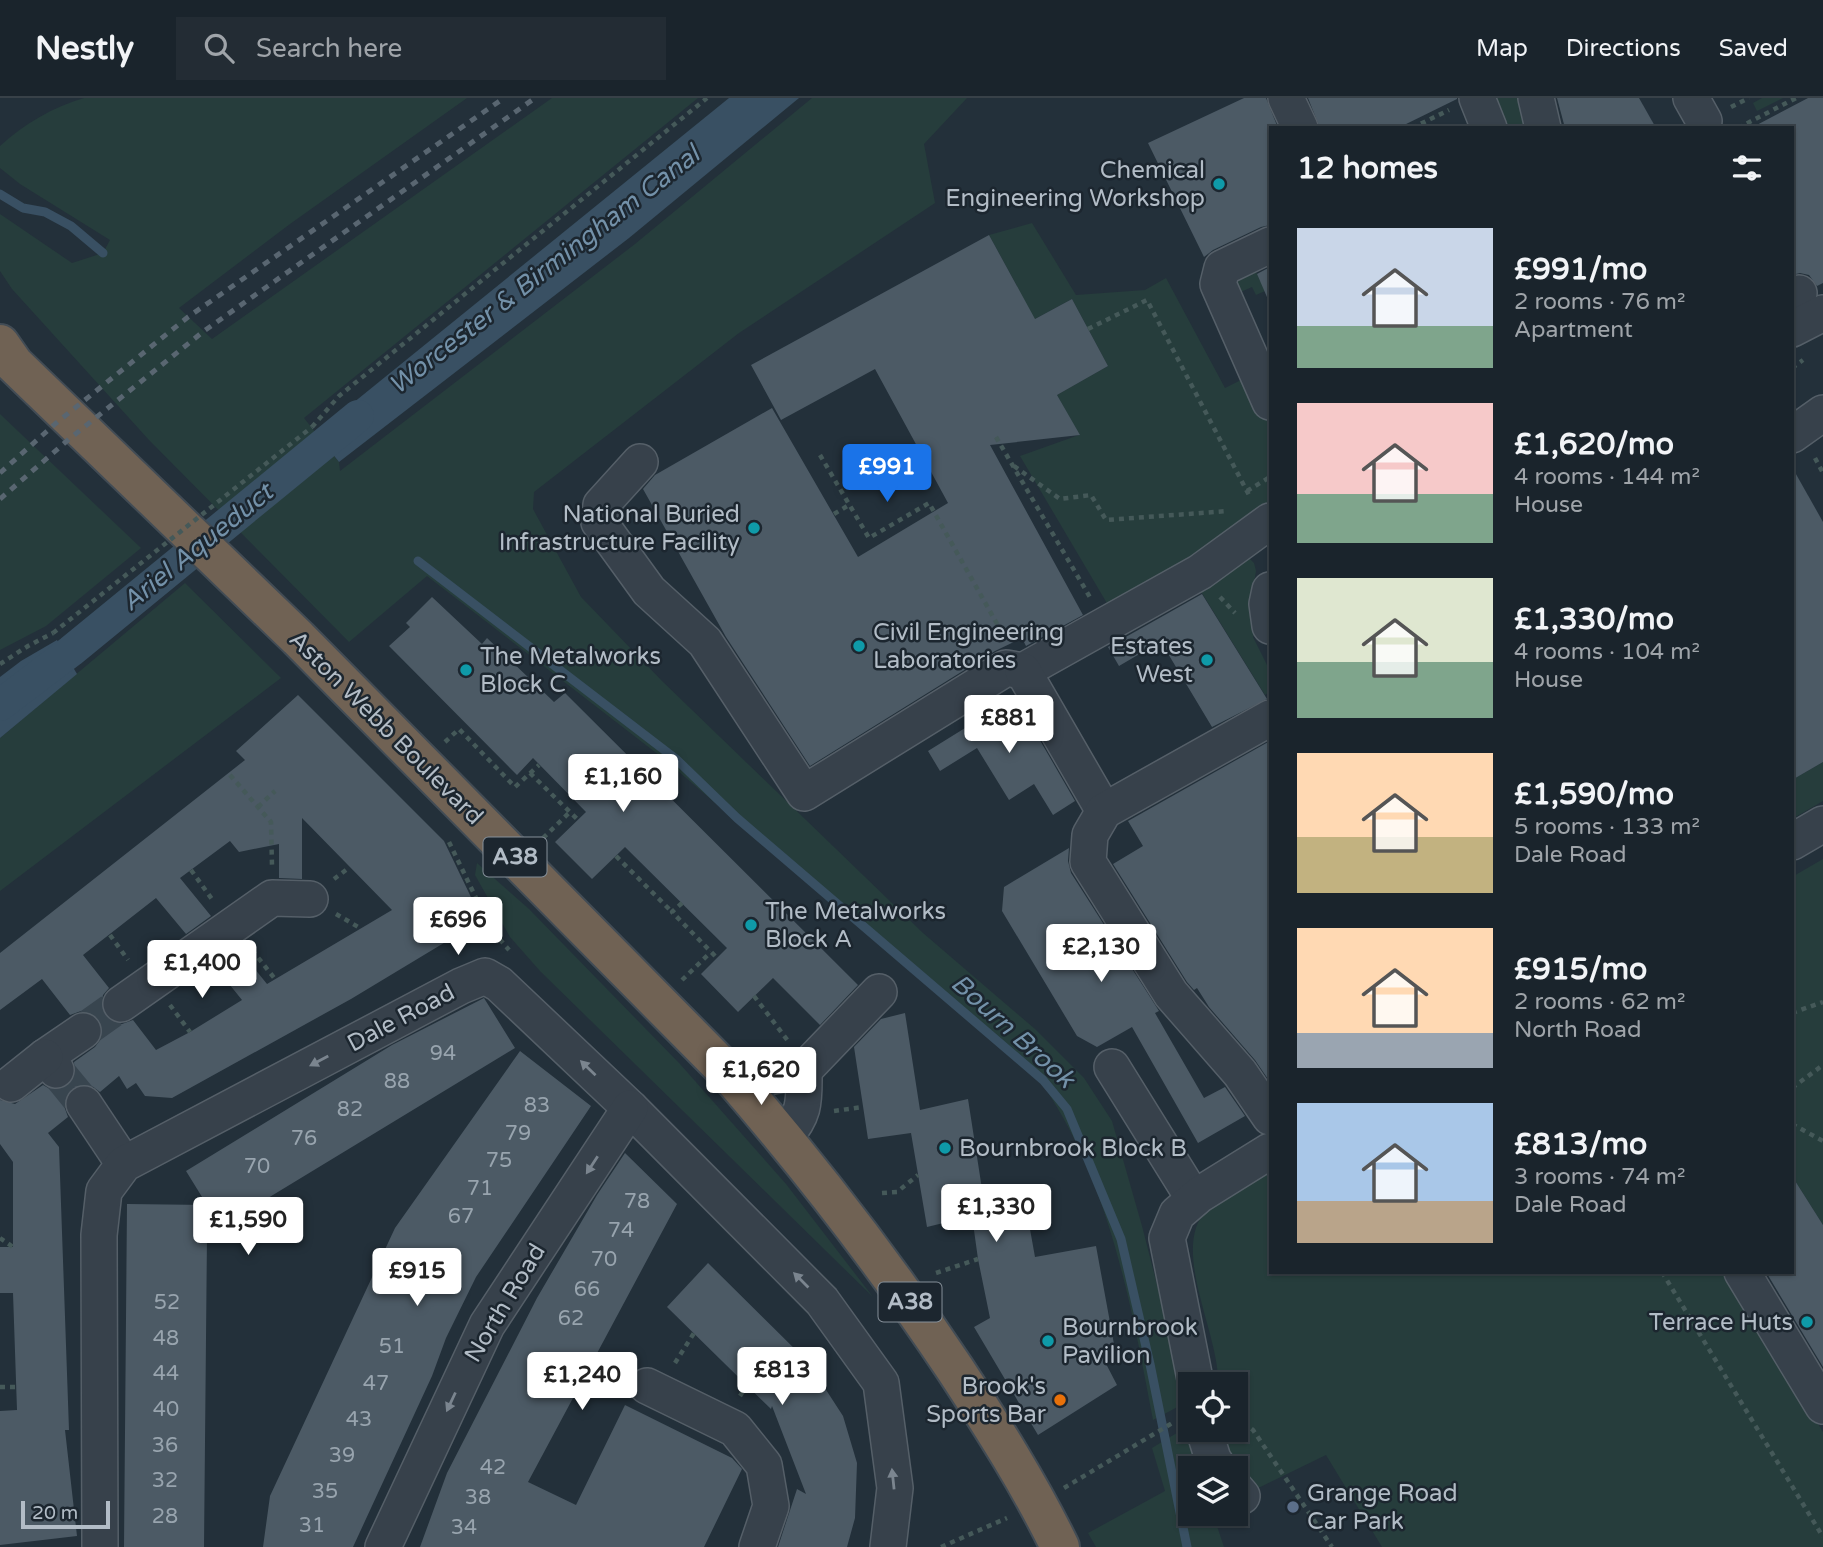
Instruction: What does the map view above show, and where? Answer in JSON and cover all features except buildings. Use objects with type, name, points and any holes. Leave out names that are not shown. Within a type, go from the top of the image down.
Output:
[{"type":"highway","name":"Aston Webb Boulevard","points":[[5,355],[298,638],[732,1077],[784,1138],[909,1300],[994,1429],[1051,1495],[1060,1547]]},
{"type":"street","points":[[1286,98],[1299,126]]},
{"type":"street","points":[[1536,98],[1543,126]]},
{"type":"street","points":[[1465,103],[1487,126]]},
{"type":"street","points":[[1269,245],[1222,268],[1218,284],[1269,400]]},
{"type":"street","points":[[1794,324],[1804,301]]},
{"type":"street","points":[[1794,434],[1823,413]]},
{"type":"street","points":[[640,462],[601,505],[599,522],[649,591],[705,642],[804,793],[1006,668],[1023,671],[1200,572],[1258,520]]},
{"type":"street","points":[[1269,595],[1269,619]]},
{"type":"street","points":[[1023,671],[1104,811]]},
{"type":"street","points":[[1269,719],[1104,811],[1090,835],[1088,862],[1171,994],[1240,1073],[1269,1116]]},
{"type":"street","points":[[1794,841],[1823,824]]},
{"type":"street","points":[[121,1004],[272,898],[310,899]]},
{"type":"street","name":"Dale Road","points":[[100,1547],[99,1235],[104,1191],[124,1164],[461,986],[485,976],[499,984],[629,1108],[822,1301],[881,1383],[895,1488],[888,1547]]},
{"type":"street","points":[[732,1077],[757,1079],[797,1060],[879,992]]},
{"type":"street","points":[[11,1084],[51,1064],[83,1031]]},
{"type":"street","points":[[784,1138],[798,1122],[804,1101],[797,1060]]},
{"type":"street","points":[[1112,1067],[1194,1199]]},
{"type":"street","points":[[84,1104],[124,1164]]},
{"type":"street","name":"North Road","points":[[383,1547],[487,1325],[629,1108]]},
{"type":"street","points":[[1194,1372],[1167,1238],[1177,1214],[1194,1199],[1269,1153]]},
{"type":"street","points":[[1743,1274],[1823,1406]]},
{"type":"street","points":[[647,1386],[735,1429],[764,1465],[771,1506],[757,1547]]},
{"type":"path","points":[[0,664],[53,633],[312,427],[339,396],[707,98]]},
{"type":"path","points":[[1742,126],[1796,98]]},
{"type":"path","points":[[1416,126],[1465,103]]},
{"type":"path","points":[[1427,113],[1430,119]]},
{"type":"path","points":[[1012,464],[1060,499],[1091,495],[1106,520],[1258,520],[1247,491],[1147,300],[1088,329]]},
{"type":"path","points":[[996,436],[1094,604]]},
{"type":"path","points":[[820,456],[869,538],[929,503],[1023,671]]},
{"type":"path","points":[[1247,491],[1269,478]]},
{"type":"path","points":[[834,514],[849,505]]},
{"type":"path","points":[[148,542],[158,552]]},
{"type":"path","points":[[442,744],[459,729],[515,787],[539,765]]},
{"type":"path","points":[[530,773],[578,820]]},
{"type":"path","points":[[230,775],[271,822],[272,898]]},
{"type":"path","points":[[258,807],[275,791]]},
{"type":"path","points":[[539,842],[570,812]]},
{"type":"path","points":[[446,837],[491,929],[518,960]]},
{"type":"path","points":[[616,856],[716,958]]},
{"type":"path","points":[[672,912],[682,903]]},
{"type":"path","points":[[679,983],[711,952]]},
{"type":"path","points":[[754,996],[788,1040],[797,1060]]},
{"type":"path","points":[[1794,1012],[1823,1002]]},
{"type":"path","points":[[1794,1087],[1823,1065]]},
{"type":"path","points":[[835,1111],[863,1107]]},
{"type":"path","points":[[1794,1125],[1823,1141]]},
{"type":"path","points":[[882,1193],[897,1192],[918,1175]]},
{"type":"path","points":[[0,1238],[13,1247]]},
{"type":"path","points":[[936,1273],[978,1259]]},
{"type":"path","points":[[1663,1274],[1823,1537]]},
{"type":"path","points":[[0,1387],[16,1387]]},
{"type":"path","points":[[1248,1426],[1332,1547]]},
{"type":"path","points":[[941,1547],[1051,1495],[1148,1437],[1178,1428]]},
{"type":"green space","points":[[84,98],[467,98],[290,224],[179,308],[212,339],[552,98],[698,98],[304,418],[339,462],[340,471],[635,244],[812,98],[967,98],[924,144],[935,203],[739,333],[534,492],[533,509],[581,597],[662,681],[923,933],[1035,1029],[1084,1078],[1112,1121],[1179,1372],[1178,1407],[1153,1420],[1115,1246],[1085,1163],[1066,1123],[1043,1085],[664,759],[427,576],[349,642],[149,440],[12,289],[0,271],[0,214],[72,263],[103,253],[110,240],[20,184],[0,168],[0,146],[50,111]]},
{"type":"green space","points":[[1485,98],[1525,98],[1532,126],[1500,126]]},
{"type":"green space","points":[[1762,98],[1783,98],[1757,111],[1753,103]]},
{"type":"green space","points":[[1032,223],[1076,295],[1145,290],[1166,278],[1225,388],[1247,377],[1269,419],[1269,501],[1191,557],[1108,605],[1020,456],[1079,435],[1057,395],[1108,366],[1072,299],[1022,326],[1017,286],[989,235]]},
{"type":"green space","points":[[1269,258],[1269,266],[1256,272],[1265,291],[1256,295],[1252,287],[1234,295],[1238,282],[1252,268]]},
{"type":"green space","points":[[0,414],[141,548],[46,626],[0,650]]},
{"type":"green space","points":[[1248,557],[1254,563],[1256,571],[1250,605],[1256,628],[1253,637],[1269,669],[1269,692],[1265,695],[1197,585]]},
{"type":"green space","points":[[185,583],[281,678],[0,891],[0,738]]},
{"type":"green space","points":[[1823,762],[1823,801],[1794,818],[1794,779]]},
{"type":"green space","points":[[1823,859],[1823,1225],[1794,1179],[1794,876]]},
{"type":"green space","points":[[477,863],[529,909],[680,1064],[786,1184],[873,1297],[540,971],[510,937],[475,875]]},
{"type":"green space","points":[[1269,1169],[1269,1274],[1726,1274],[1823,1432],[1823,1547],[1382,1547],[1326,1455],[1248,1493],[1248,1456],[1226,1456],[1214,1442],[1248,1442],[1248,1372],[1217,1372],[1195,1276],[1194,1234],[1201,1217],[1214,1203]]},
{"type":"green space","points":[[1178,1432],[1178,1442],[1197,1442],[1202,1456],[1178,1456],[1178,1526],[1217,1526],[1224,1547],[1096,1547],[1088,1533],[1165,1491],[1152,1448]]},
{"type":"water","name":"Worcester & Birmingham Canal","points":[[729,98],[799,98],[629,238],[339,462],[316,433]]},
{"type":"water","points":[[57,640],[77,674],[0,738],[0,677]]},
{"type":"waterway","name":"Bourn Brook","points":[[0,194],[23,208],[45,212],[71,226],[103,253]]},
{"type":"waterway","name":"Ariel Aqueduct","points":[[0,705],[71,651],[358,416]]},
{"type":"waterway","name":"Bourn Brook","points":[[418,561],[676,759],[737,818],[1043,1080],[1067,1109],[1121,1239],[1150,1364],[1187,1547]]},
{"type":"tunnel","points":[[83,1031],[121,1004]]},
{"type":"tunnel","points":[[56,1070],[84,1104]]},
{"type":"railway","points":[[0,473],[55,424],[188,317],[504,98]]},
{"type":"railway","points":[[0,499],[68,440],[204,331],[535,98]]},
{"type":"place","name":"Chemical Engineering Workshop","points":[[1219,184]]},
{"type":"place","name":"National Buried Infrastructure Facility","points":[[754,528]]},
{"type":"place","name":"Civil Engineering Laboratories","points":[[859,646]]},
{"type":"place","name":"Estates West","points":[[1207,660]]},
{"type":"place","name":"The Metalworks Block C","points":[[466,670]]},
{"type":"place","name":"The Metalworks Block A","points":[[751,925]]},
{"type":"place","name":"Bournbrook Block B","points":[[945,1148]]},
{"type":"place","name":"Terrace Huts","points":[[1807,1322]]},
{"type":"place","name":"Bournbrook Pavilion","points":[[1048,1341]]},
{"type":"place","name":"Brook's Sports Bar","points":[[1060,1400]]},
{"type":"place","name":"Grange Road Car Park","points":[[1293,1507]]}]
